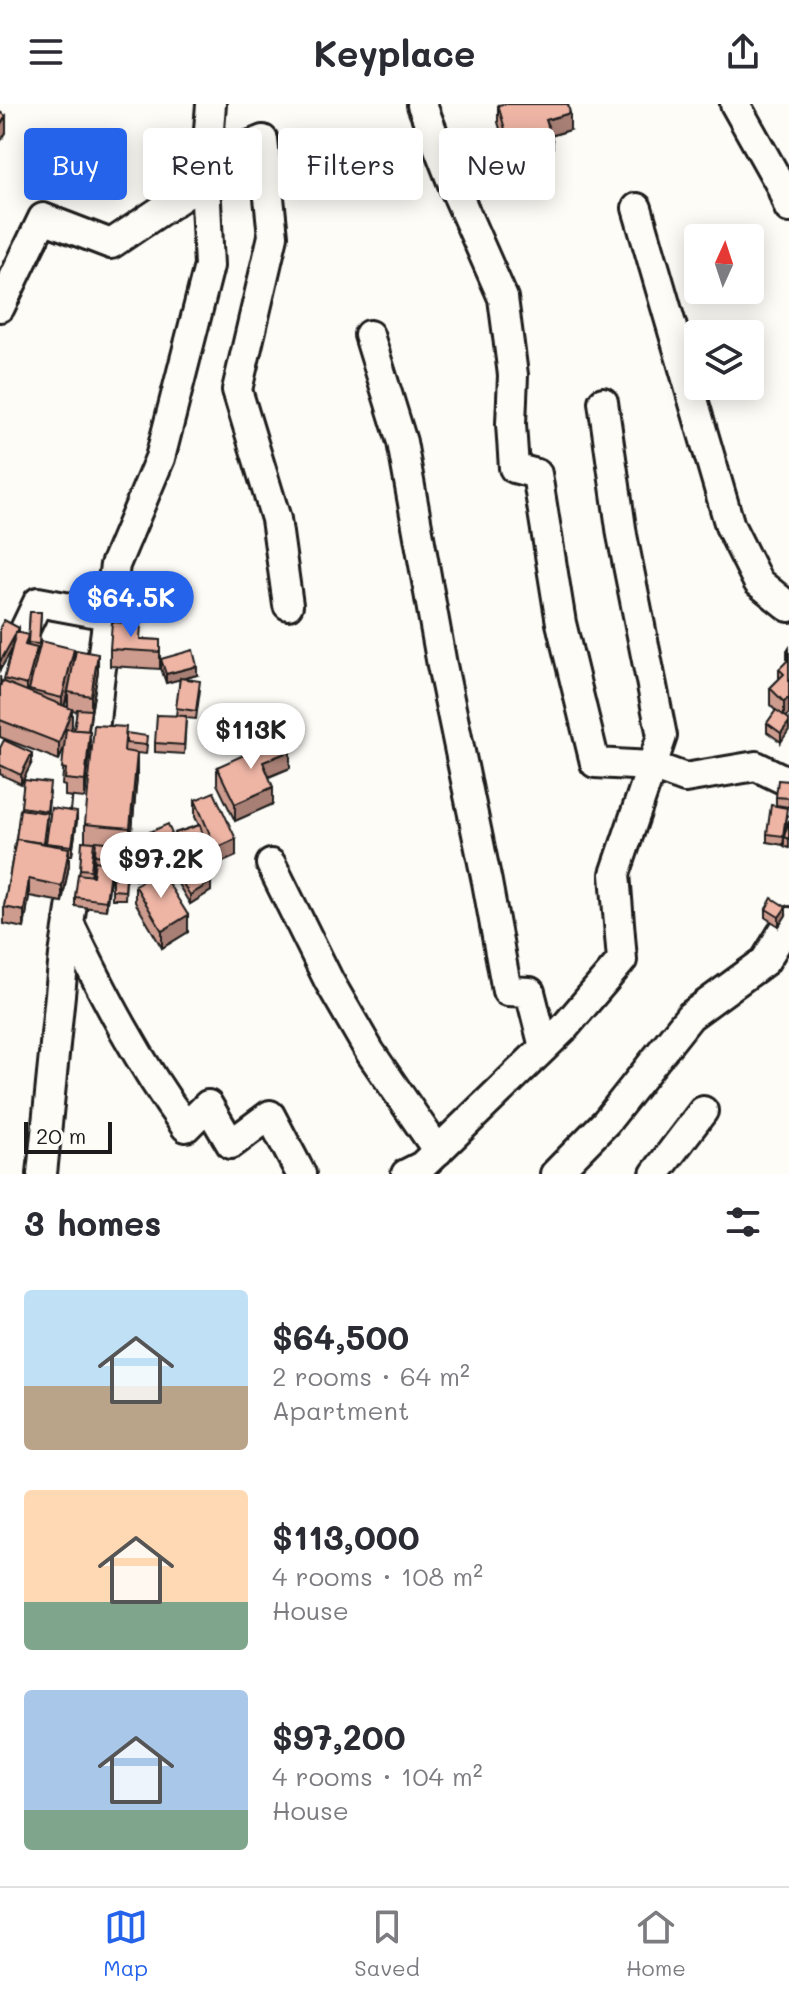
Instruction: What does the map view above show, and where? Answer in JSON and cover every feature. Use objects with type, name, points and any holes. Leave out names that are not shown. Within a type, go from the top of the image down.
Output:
[{"type":"street","points":[[209,128],[211,104]]},
{"type":"street","points":[[735,104],[781,186],[789,208]]},
{"type":"street","points":[[422,105],[503,298],[513,375],[511,424],[514,468],[537,474],[561,623],[595,763],[652,766],[685,778],[756,766],[789,782]]},
{"type":"street","points":[[262,141],[273,236],[237,390],[276,519],[288,605]]},
{"type":"street","points":[[0,307],[43,218],[111,244],[169,200]]},
{"type":"street","points":[[42,1174],[69,923],[86,812],[115,565],[160,458],[209,266],[207,200]]},
{"type":"street","points":[[637,208],[730,526],[758,582],[789,607]]},
{"type":"street","points":[[369,335],[402,442],[442,665],[507,991],[530,992],[544,1047]]},
{"type":"street","points":[[406,1174],[422,1166],[564,1028],[622,960],[615,874],[662,736],[622,535],[603,402]]},
{"type":"street","points":[[0,692],[15,650],[38,602],[108,615]]},
{"type":"street","points":[[271,864],[329,981],[370,1052],[438,1151]]},
{"type":"street","points":[[555,1174],[606,1122],[690,1016],[765,961],[789,922]]},
{"type":"street","points":[[69,923],[107,1001],[164,1098],[186,1127],[208,1105],[231,1144],[270,1115],[301,1174]]},
{"type":"street","points":[[655,1174],[703,1111]]},
{"type":"building","points":[[568,104],[570,113],[546,120],[549,128],[505,128],[498,105]]},
{"type":"building","points":[[30,612],[41,612],[39,644],[28,643]]},
{"type":"building","points":[[4,620],[19,628],[0,662],[0,627]]},
{"type":"building","points":[[112,622],[141,624],[140,639],[160,640],[160,652],[110,649]]},
{"type":"building","points":[[16,632],[28,635],[25,645],[37,648],[27,685],[4,679]]},
{"type":"building","points":[[41,641],[74,649],[62,698],[29,690]]},
{"type":"building","points":[[76,650],[98,654],[91,696],[68,692]]},
{"type":"building","points":[[193,650],[197,666],[166,674],[161,659]]},
{"type":"building","points":[[789,659],[789,697],[784,702],[770,688],[784,674],[779,669]]},
{"type":"building","points":[[180,678],[200,681],[196,711],[176,708]]},
{"type":"building","points":[[2,681],[72,709],[59,743],[0,720]]},
{"type":"building","points":[[77,709],[91,710],[88,731],[74,730]]},
{"type":"building","points":[[776,710],[789,719],[781,733],[767,723]]},
{"type":"building","points":[[157,715],[186,716],[184,745],[155,743]]},
{"type":"building","points":[[94,725],[126,727],[124,751],[137,753],[130,828],[85,824]]},
{"type":"building","points":[[66,729],[90,731],[85,781],[65,779],[66,769],[62,768]]},
{"type":"building","points":[[126,733],[147,736],[146,745],[126,743]]},
{"type":"building","points":[[284,737],[290,751],[263,762],[273,787],[235,804],[217,767]]},
{"type":"building","points":[[4,740],[32,753],[21,775],[0,765],[0,748]]},
{"type":"building","points":[[24,780],[50,783],[47,811],[21,807]]},
{"type":"building","points":[[778,780],[789,781],[789,798],[776,797]]},
{"type":"building","points":[[214,792],[236,839],[216,848],[195,800]]},
{"type":"building","points":[[771,805],[787,808],[783,836],[767,834]]},
{"type":"building","points":[[51,808],[77,812],[72,846],[46,843]]},
{"type":"building","points":[[20,809],[47,813],[43,843],[16,839]]},
{"type":"building","points":[[789,820],[789,839],[784,837]]},
{"type":"building","points":[[168,824],[184,866],[166,873],[150,832]]},
{"type":"building","points":[[200,825],[205,842],[180,849],[175,833]]},
{"type":"building","points":[[16,839],[69,848],[62,886],[29,879],[24,911],[4,907]]},
{"type":"building","points":[[143,839],[153,865],[135,871]]},
{"type":"building","points":[[82,841],[94,842],[91,870],[80,869]]},
{"type":"building","points":[[96,841],[105,842],[104,856],[95,855]]},
{"type":"building","points":[[209,843],[213,858],[191,864],[187,850]]},
{"type":"building","points":[[108,846],[128,848],[127,864],[106,862]]},
{"type":"building","points":[[95,861],[111,864],[106,901],[75,897],[78,874],[93,876]]},
{"type":"building","points":[[199,863],[211,882],[190,895],[178,876]]},
{"type":"building","points":[[160,870],[188,915],[162,931],[135,885]]},
{"type":"building","points":[[112,878],[126,878],[125,891],[112,890]]},
{"type":"building","points":[[772,898],[786,907],[779,917],[766,909]]}]
